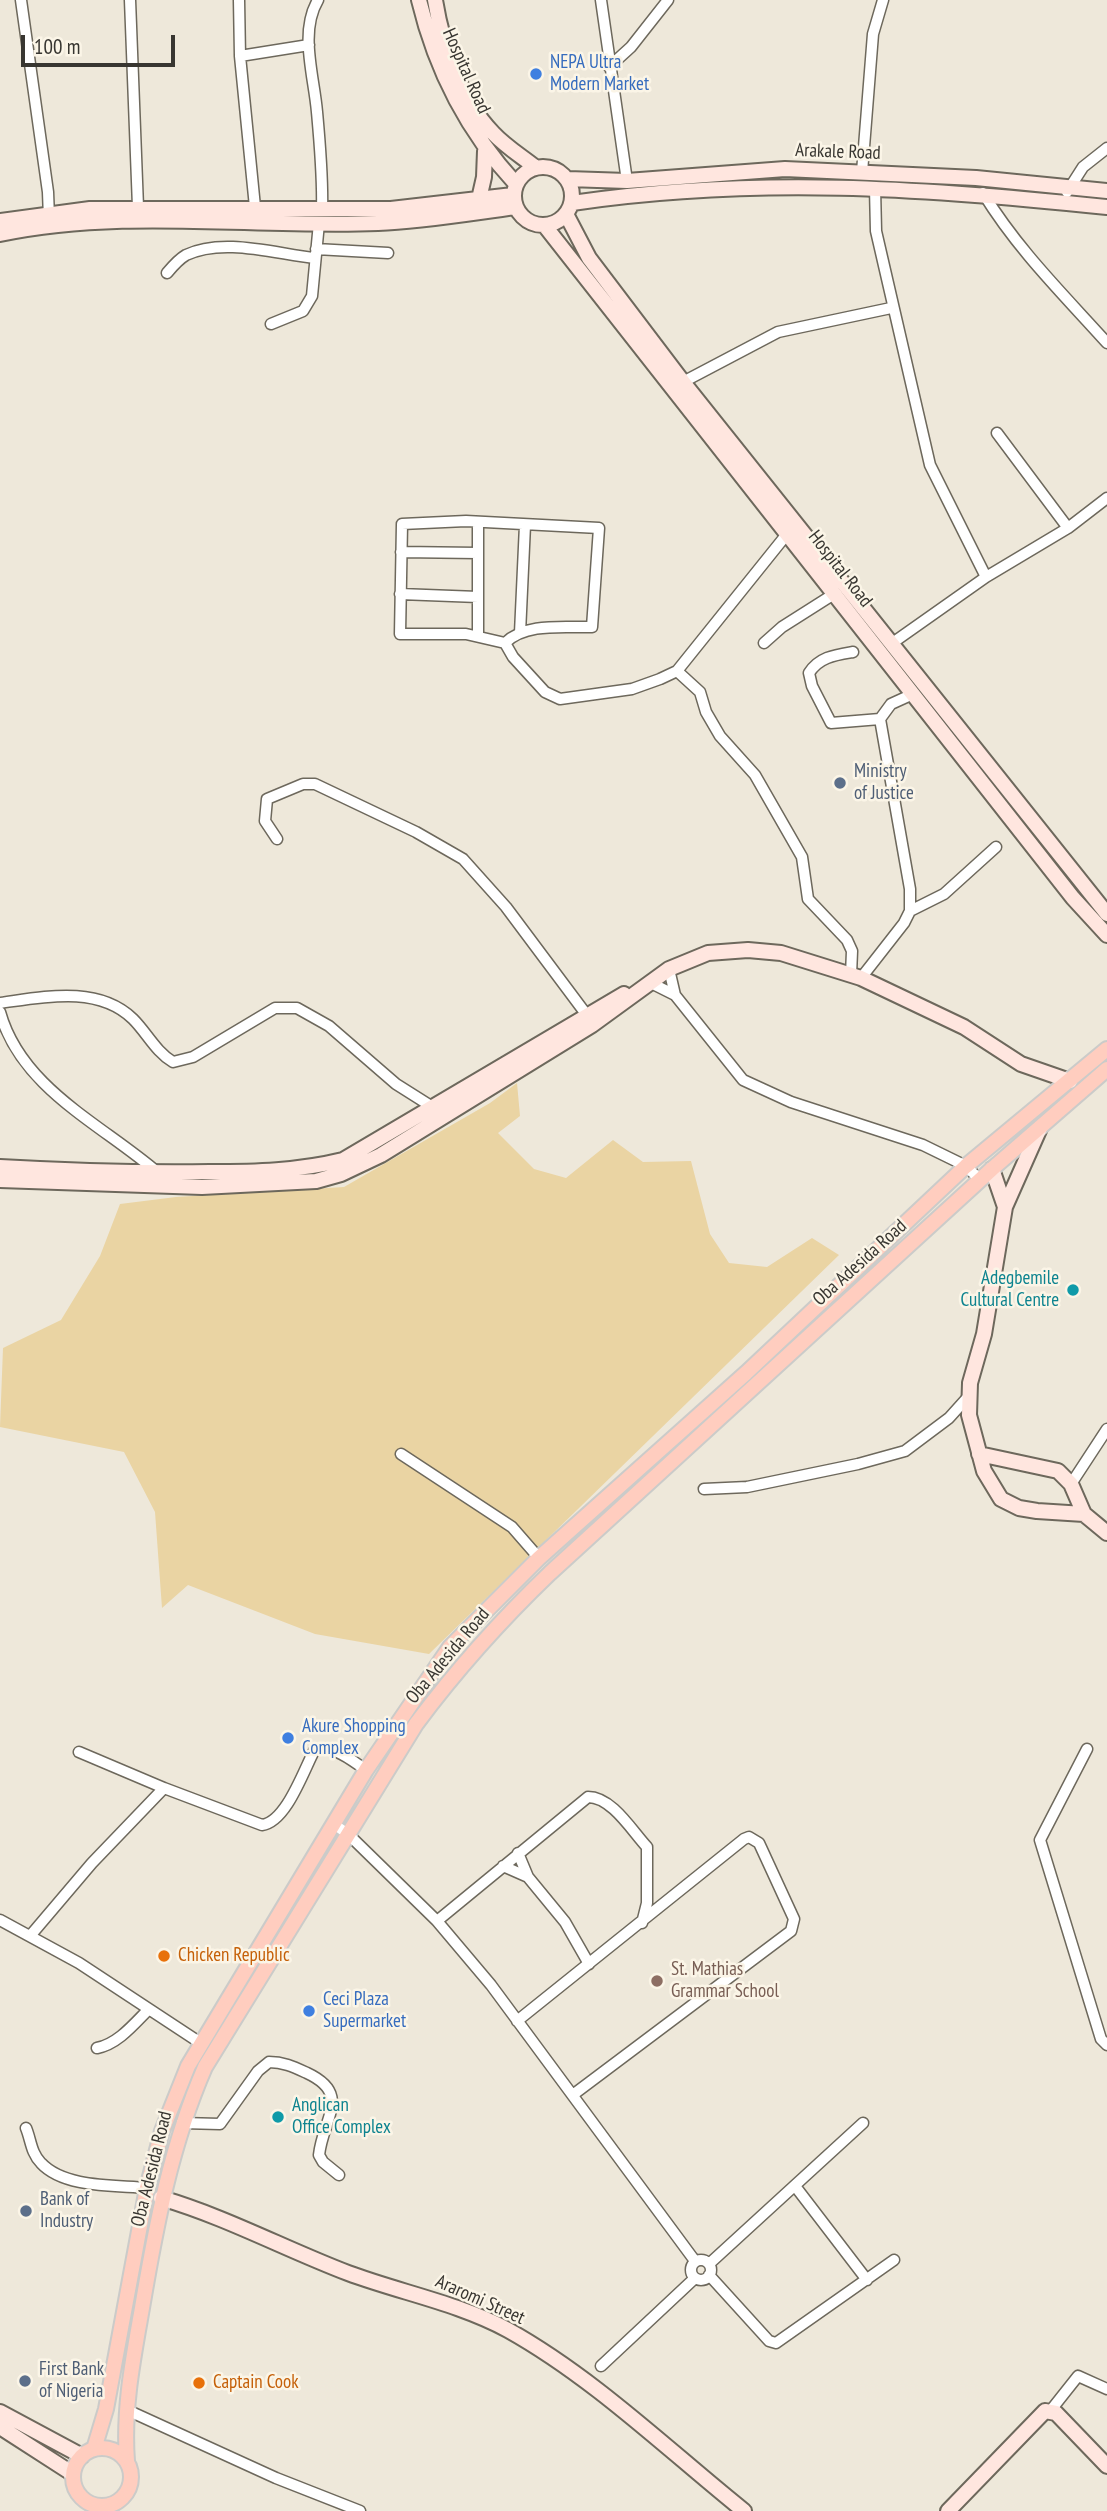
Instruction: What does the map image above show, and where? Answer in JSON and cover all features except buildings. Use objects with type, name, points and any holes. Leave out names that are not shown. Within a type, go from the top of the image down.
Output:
[{"type":"main road","name":"Oba Adesida Road","points":[[88,2453],[106,2409],[147,2188],[162,2131],[200,2042],[335,1825],[366,1770],[450,1647],[539,1558],[710,1405],[967,1166],[1107,1049]]},
{"type":"main road","name":"Oba Adesida Road","points":[[127,2461],[127,2410],[162,2198],[182,2123],[205,2067],[416,1724],[453,1674],[497,1624],[992,1169],[1107,1069]]},
{"type":"main road","points":[[77,2492],[85,2501],[97,2506],[117,2506],[126,2495],[132,2478],[127,2461],[118,2452],[107,2448],[88,2453],[73,2474],[80,2511]]},
{"type":"street","points":[[21,0],[48,192],[49,219]]},
{"type":"street","points":[[130,0],[138,207]]},
{"type":"street","points":[[239,0],[240,56],[255,207]]},
{"type":"street","points":[[271,324],[308,305],[312,296],[323,173],[309,46],[312,11],[318,0]]},
{"type":"street","name":"Hospital Road","points":[[419,0],[432,45],[456,105],[515,196]]},
{"type":"street","name":"Hospital Road","points":[[435,0],[438,20],[467,98],[492,133],[535,167]]},
{"type":"street","points":[[601,0],[627,181]]},
{"type":"street","points":[[609,67],[631,47],[668,0]]},
{"type":"street","points":[[862,172],[873,34],[883,0]]},
{"type":"street","points":[[240,56],[309,46]]},
{"type":"street","points":[[1063,202],[1083,167],[1107,148]]},
{"type":"street","points":[[479,199],[484,177],[485,151]]},
{"type":"street","points":[[547,166],[559,170],[568,179],[572,191],[569,209],[557,222],[545,226],[533,224],[522,217],[515,196],[524,173],[535,167],[547,166]]},
{"type":"street","name":"Arakale Road","points":[[568,179],[627,181],[785,169],[862,172],[1107,191]]},
{"type":"street","name":"Arakale Road","points":[[569,209],[643,192],[797,185],[983,193],[1107,207]]},
{"type":"street","points":[[875,188],[876,232],[891,308],[930,465],[986,577]]},
{"type":"street","points":[[983,193],[1037,270],[1107,343]]},
{"type":"street","points":[[0,221],[320,216],[515,196]]},
{"type":"street","points":[[0,234],[49,219],[138,207],[255,207],[379,223],[515,196]]},
{"type":"street","name":"Hospital Road","points":[[569,209],[589,258],[683,382],[1107,914]]},
{"type":"street","name":"Hospital Road","points":[[545,226],[1073,898],[1107,935]]},
{"type":"street","points":[[166,274],[184,256],[214,248],[315,254],[388,253]]},
{"type":"street","points":[[683,382],[778,332],[891,308]]},
{"type":"street","points":[[998,433],[1068,528]]},
{"type":"street","points":[[891,644],[986,577],[1068,528],[1107,498]]},
{"type":"street","points":[[505,643],[520,632],[592,627],[599,528],[478,522],[402,524],[400,634],[478,636],[505,643],[513,657],[545,692],[560,699],[632,689],[677,671],[787,534]]},
{"type":"street","points":[[478,522],[478,636]]},
{"type":"street","points":[[520,632],[525,524]]},
{"type":"street","points":[[401,552],[478,553]]},
{"type":"street","points":[[400,594],[478,597]]},
{"type":"street","points":[[764,643],[782,627],[834,594]]},
{"type":"street","points":[[853,652],[830,656],[815,663],[809,673],[812,686],[831,723],[880,719]]},
{"type":"street","points":[[677,671],[700,692],[706,712],[720,736],[755,775],[802,858],[808,900],[847,940],[852,951],[856,976]]},
{"type":"street","points":[[910,911],[910,889],[880,719],[891,704],[914,694]]},
{"type":"street","points":[[276,839],[265,821],[267,799],[303,784],[315,784],[435,842],[463,859],[486,882],[586,1014]]},
{"type":"street","points":[[856,976],[910,911],[944,894],[996,847]]},
{"type":"street","points":[[0,1180],[202,1187],[316,1181],[341,1174],[381,1155],[516,1072],[629,1000],[668,969],[708,953],[748,950],[781,953],[856,976],[964,1027],[1021,1064],[1070,1081]]},
{"type":"street","points":[[668,969],[675,995],[735,1071],[754,1087],[923,1145],[967,1166],[980,1180]]},
{"type":"street","points":[[0,1167],[160,1174],[255,1173],[310,1168],[359,1152],[586,1014],[644,986],[675,995]]},
{"type":"street","points":[[0,1003],[56,996],[110,1001],[128,1014],[164,1056],[173,1062],[193,1057],[275,1008],[297,1008],[329,1026],[396,1084],[435,1108]]},
{"type":"street","points":[[0,1012],[7,1036],[26,1066],[68,1105],[128,1147],[160,1174]]},
{"type":"street","points":[[1040,1128],[1005,1207],[984,1334],[967,1398],[988,1482],[1008,1504],[1037,1511],[1084,1514]]},
{"type":"street","points":[[992,1169],[1005,1207]]},
{"type":"street","points":[[704,1489],[747,1487],[858,1464],[905,1451],[949,1418],[967,1398]]},
{"type":"street","points":[[1071,1484],[1107,1429]]},
{"type":"street","points":[[401,1454],[512,1527],[539,1558]]},
{"type":"street","points":[[979,1454],[1053,1468],[1071,1484],[1084,1514],[1107,1533]]},
{"type":"street","points":[[79,1752],[262,1825],[273,1824],[281,1814],[314,1751],[321,1748],[332,1749],[366,1770]]},
{"type":"street","points":[[1087,1749],[1040,1840],[1101,2039],[1107,2045]]},
{"type":"street","points":[[30,1936],[92,1863],[164,1788]]},
{"type":"street","points":[[437,1921],[588,1797],[605,1801],[647,1847],[647,1903],[642,1923]]},
{"type":"street","points":[[335,1825],[348,1834],[437,1921],[574,2094],[695,2262]]},
{"type":"street","points":[[517,2021],[749,1837],[759,1843],[794,1925],[783,1939],[574,2094]]},
{"type":"street","points":[[518,1853],[528,1877],[565,1923],[589,1964]]},
{"type":"street","points":[[503,1866],[528,1877]]},
{"type":"street","points":[[0,1920],[200,2042]]},
{"type":"street","points":[[97,2048],[119,2038],[149,2010]]},
{"type":"street","points":[[182,2123],[220,2124],[258,2071],[270,2062],[289,2064],[322,2080],[329,2087],[333,2098],[319,2155],[323,2162],[339,2175]]},
{"type":"street","points":[[695,2278],[703,2279],[709,2269],[863,2123]]},
{"type":"street","points":[[26,2128],[33,2151],[43,2165],[66,2177],[90,2183],[147,2188]]},
{"type":"street","points":[[795,2186],[867,2280]]},
{"type":"street","name":"Araromi Street","points":[[162,2198],[205,2211],[349,2273],[446,2303],[507,2330],[609,2401],[744,2511]]},
{"type":"street","points":[[695,2278],[691,2268],[695,2262],[703,2260],[772,2343],[784,2339],[894,2260]]},
{"type":"street","points":[[601,2366],[695,2278]]},
{"type":"street","points":[[948,2511],[1045,2411],[1051,2410],[1078,2376],[1107,2389]]},
{"type":"street","points":[[127,2410],[286,2482],[360,2511]]},
{"type":"street","points":[[1051,2410],[1107,2466]]},
{"type":"street","points":[[0,2412],[88,2453]]},
{"type":"street","points":[[0,2427],[73,2474]]},
{"type":"shaded area","points":[[517,1083],[520,1116],[498,1133],[534,1169],[566,1178],[613,1140],[643,1162],[691,1161],[710,1234],[729,1263],[767,1267],[812,1238],[839,1255],[429,1654],[315,1634],[188,1585],[162,1608],[155,1512],[124,1452],[0,1427],[3,1348],[61,1320],[100,1256],[120,1204],[176,1197],[344,1187],[490,1103]]},
{"type":"place","name":"NEPA Ultra Modern Market","points":[[536,74]]},
{"type":"place","name":"Ministry of Justice","points":[[840,783]]},
{"type":"place","name":"Adegbemile Cultural Centre","points":[[1073,1290]]},
{"type":"place","name":"Akure Shopping Complex","points":[[288,1738]]},
{"type":"place","name":"Chicken Republic","points":[[164,1956]]},
{"type":"place","name":"St. Mathias Grammar School","points":[[657,1981]]},
{"type":"place","name":"Ceci Plaza Supermarket","points":[[309,2011]]},
{"type":"place","name":"Anglican Office Complex","points":[[278,2117]]},
{"type":"place","name":"Bank of Industry","points":[[26,2211]]},
{"type":"place","name":"First Bank of Nigeria","points":[[25,2381]]},
{"type":"place","name":"Captain Cook","points":[[199,2383]]}]
